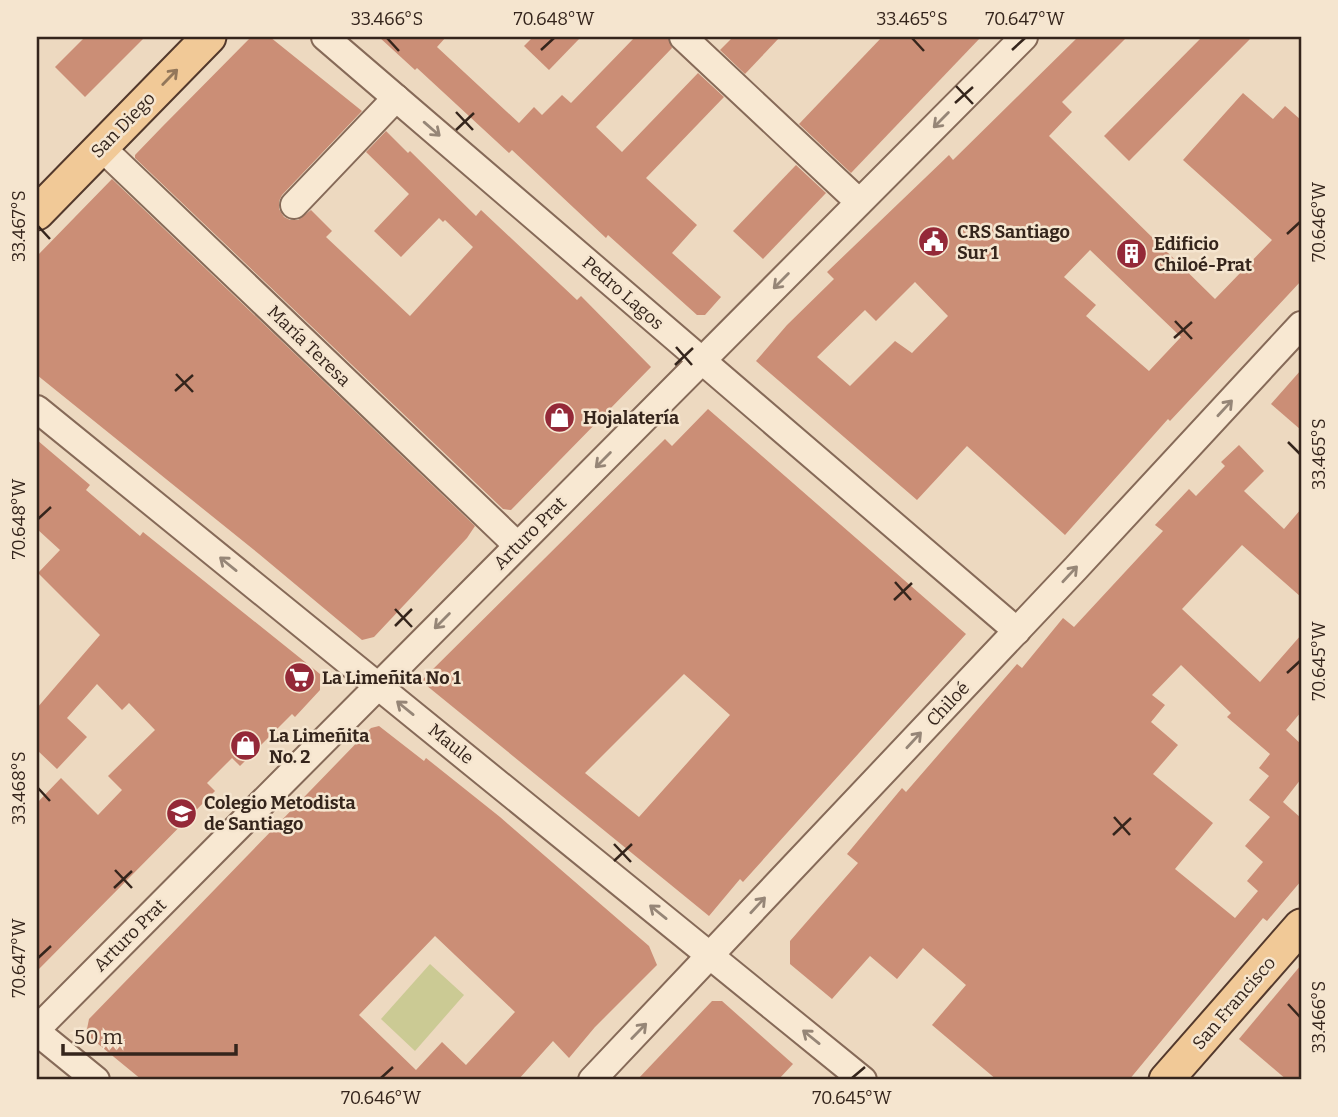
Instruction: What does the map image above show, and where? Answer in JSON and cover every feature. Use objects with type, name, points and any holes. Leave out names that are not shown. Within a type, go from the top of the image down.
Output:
[{"type":"main road","name":"San Diego","points":[[37,213],[209,37]]},
{"type":"main road","name":"San Francisco","points":[[1166,1080],[1301,926]]},
{"type":"street","name":"Pedro Lagos","points":[[325,37],[1017,631]]},
{"type":"street","points":[[683,37],[859,202]]},
{"type":"street","name":"Arturo Prat","points":[[37,1030],[1024,37]]},
{"type":"street","points":[[294,205],[396,98]]},
{"type":"street","name":"María Teresa","points":[[101,147],[517,545]]},
{"type":"street","name":"Chiloé","points":[[592,1080],[1301,326]]},
{"type":"street","name":"Maule","points":[[37,409],[863,1080]]},
{"type":"street","points":[[37,1030],[96,1080]]},
{"type":"shaded area","points":[[430,964],[464,995],[415,1051],[381,1019]]},
{"type":"building","points":[[85,37],[145,37],[85,97],[55,67]]},
{"type":"building","points":[[251,37],[270,37],[362,111],[282,195],[279,209],[284,217],[298,220],[311,210],[332,231],[326,237],[410,316],[473,247],[445,220],[443,222],[439,218],[401,257],[374,231],[409,194],[366,152],[386,131],[476,216],[481,210],[577,300],[581,296],[651,367],[511,510],[503,509],[135,158]]},
{"type":"building","points":[[379,37],[446,37],[437,47],[519,123],[534,107],[542,115],[562,95],[571,103],[635,37],[668,37],[672,48],[596,127],[622,152],[698,73],[724,97],[646,178],[697,225],[672,253],[721,297],[705,315],[697,315],[608,235],[606,238],[512,150],[509,153],[417,68],[415,70]]},
{"type":"building","points":[[533,37],[581,37],[549,70],[524,46]]},
{"type":"building","points":[[733,37],[780,37],[745,74],[720,50]]},
{"type":"building","points":[[882,37],[981,37],[851,173],[799,124]]},
{"type":"building","points":[[1078,37],[1127,37],[1062,102],[1072,112],[1049,136],[1215,299],[1272,240],[1183,160],[1243,93],[1273,119],[1285,106],[1301,120],[1301,281],[1170,421],[1168,419],[1065,535],[967,446],[917,500],[756,361],[787,325],[834,279],[827,272],[949,155],[953,160]],"holes":[[[1090,250],[1181,337],[1149,371],[1086,316],[1096,305],[1064,277]],[[915,282],[948,316],[912,353],[895,341],[850,386],[817,357],[865,310],[876,321]]]},
{"type":"building","points":[[1202,37],[1252,37],[1129,161],[1104,136]]},
{"type":"building","points":[[796,165],[826,193],[763,259],[733,231]]},
{"type":"building","points":[[112,179],[475,526],[467,538],[374,637],[362,640],[37,375],[37,256]]},
{"type":"building","points":[[1301,370],[1301,430],[1271,404]]},
{"type":"building","points":[[708,409],[966,634],[743,882],[740,879],[709,916],[421,681],[665,439],[672,446]],"holes":[[[684,674],[730,715],[639,817],[585,773]]]},
{"type":"building","points":[[37,440],[90,485],[86,490],[140,536],[143,532],[320,674],[320,690],[295,717],[292,714],[240,766],[232,758],[207,783],[215,791],[37,971],[37,803],[61,778],[98,815],[122,790],[108,776],[155,730],[129,703],[122,710],[97,684],[67,718],[87,737],[57,769],[37,750],[37,708],[100,635],[38,573],[60,550],[37,529]]},
{"type":"building","points":[[1239,445],[1264,471],[1244,491],[1284,529],[1301,509],[1301,597],[1242,545],[1182,609],[1260,682],[1301,635],[1301,712],[1286,730],[1301,744],[1301,779],[1283,802],[1301,818],[1301,881],[1267,921],[1263,918],[1129,1080],[997,1080],[932,1025],[966,985],[923,948],[897,979],[870,956],[832,999],[790,964],[790,941],[858,863],[847,854],[902,788],[906,792],[1017,664],[1022,668],[1063,618],[1074,627],[1163,531],[1155,525],[1189,489],[1196,496],[1225,466],[1221,462]],"holes":[[[1181,665],[1231,713],[1227,717],[1270,754],[1259,768],[1269,776],[1249,800],[1270,817],[1245,846],[1263,862],[1247,881],[1258,891],[1235,918],[1175,869],[1213,823],[1153,774],[1178,745],[1151,722],[1165,705],[1152,695]]]},
{"type":"building","points":[[379,726],[424,761],[426,758],[500,817],[649,946],[657,965],[595,1027],[569,1058],[553,1041],[518,1080],[142,1080],[86,1034],[89,1019],[371,728]],"holes":[[[435,936],[515,1012],[466,1065],[442,1042],[416,1070],[359,1015]]]},
{"type":"building","points":[[1301,965],[1301,1080],[1287,1080],[1239,1039]]},
{"type":"building","points":[[712,1001],[722,1001],[793,1064],[778,1080],[637,1080]]},
{"type":"place","name":"CRS Santiago Sur 1","points":[[934,242]]},
{"type":"place","name":"Edificio Chiloé-Prat","points":[[1131,254]]},
{"type":"place","name":"Hojalatería","points":[[560,418]]},
{"type":"place","name":"La Limeñita No 1","points":[[299,678]]},
{"type":"place","name":"La Limeñita No. 2","points":[[246,746]]},
{"type":"place","name":"Colegio Metodista de Santiago","points":[[181,813]]}]
